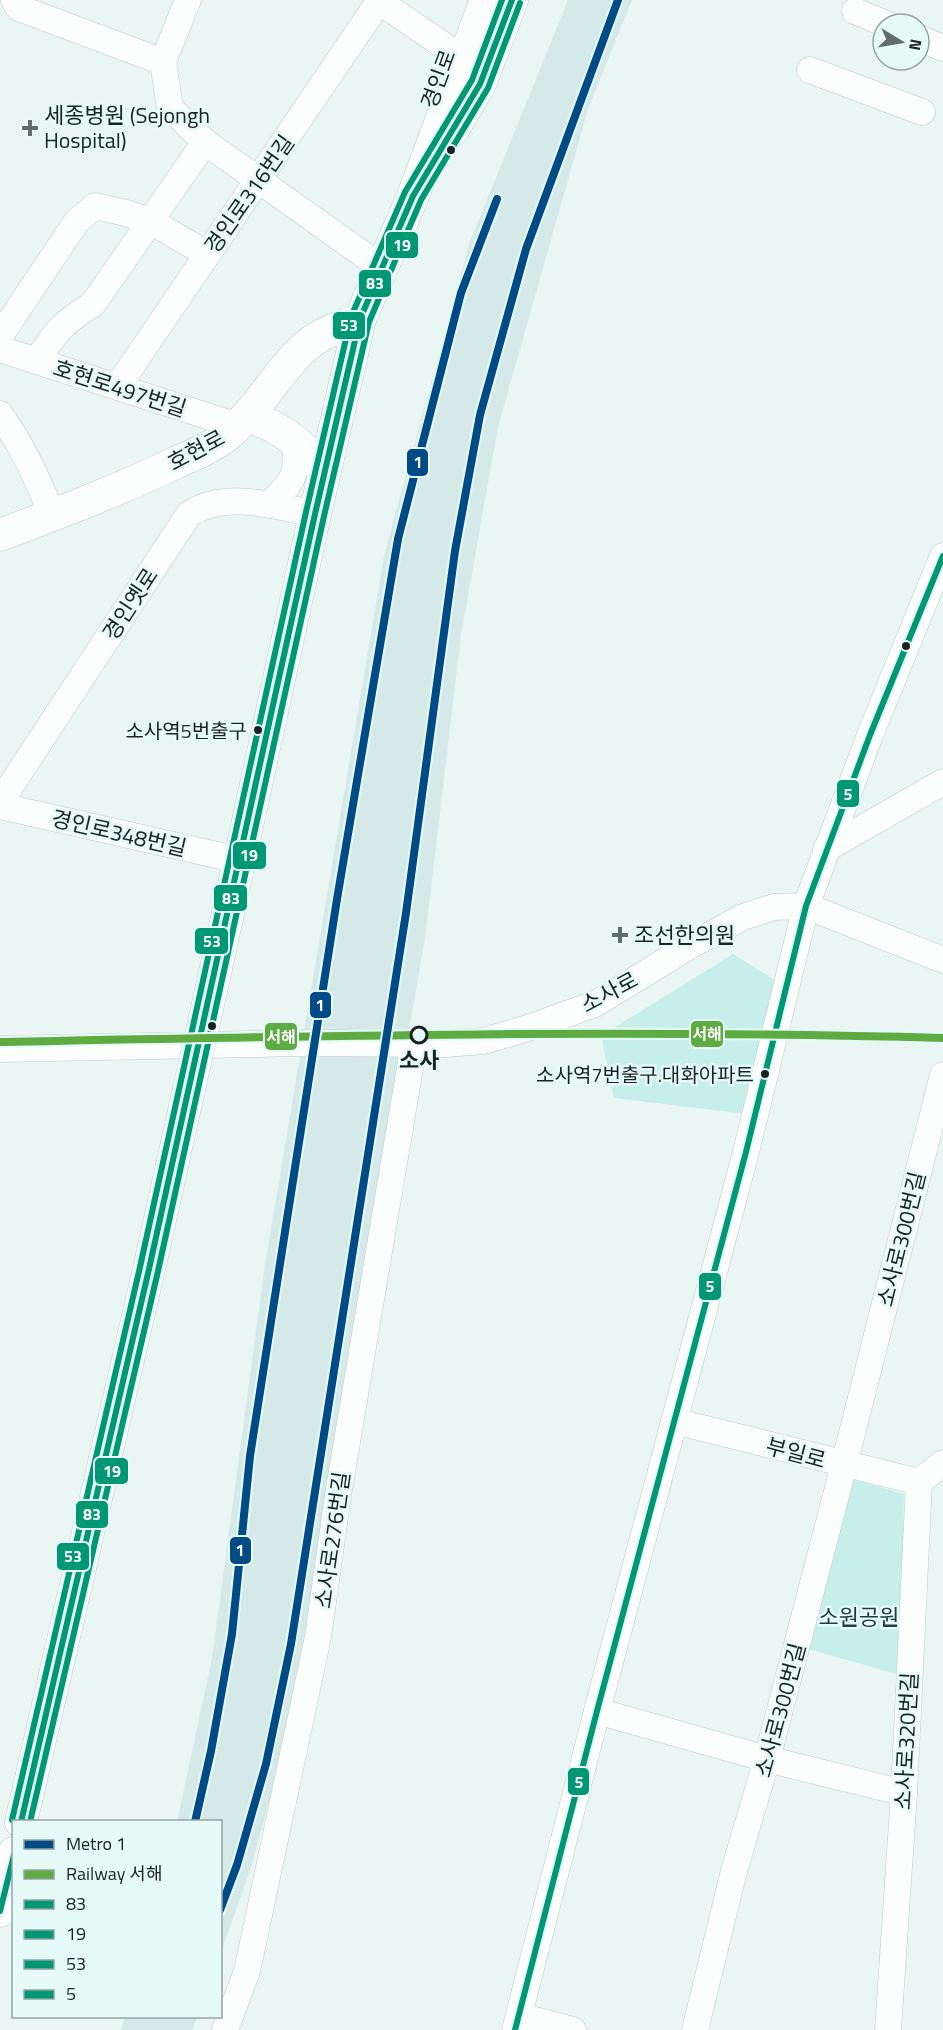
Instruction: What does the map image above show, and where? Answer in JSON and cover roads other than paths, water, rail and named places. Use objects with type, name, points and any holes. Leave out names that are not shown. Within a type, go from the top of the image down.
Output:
[{"type":"main road","name":"경인로","points":[[413,196],[422,122],[466,0]]},
{"type":"main road","name":"경인로","points":[[21,1820],[149,1269],[360,319],[413,196],[486,0]]},
{"type":"main road","name":"경인로","points":[[413,196],[480,84],[512,0]]},
{"type":"main road","name":"호현로","points":[[0,535],[148,475],[219,441],[242,421],[310,343],[322,335],[360,319]]},
{"type":"main road","points":[[242,421],[268,423],[285,432],[325,470]]},
{"type":"main road","points":[[0,1911],[12,1861]]},
{"type":"street","points":[[14,0],[19,8],[163,62]]},
{"type":"street","points":[[188,0],[163,62],[170,108],[205,142],[382,268]]},
{"type":"street","name":"경인로316번길","points":[[118,386],[259,181],[378,0],[449,49]]},
{"type":"street","points":[[442,147],[496,0]]},
{"type":"street","points":[[855,11],[871,18]]},
{"type":"street","points":[[810,70],[922,112]]},
{"type":"street","name":"호현로497번길","points":[[37,361],[52,336],[76,314],[93,304],[205,142]]},
{"type":"street","points":[[0,336],[77,221],[95,206],[150,221],[207,254]]},
{"type":"street","name":"호현로497번길","points":[[0,349],[118,386],[242,421]]},
{"type":"street","points":[[0,414],[33,468],[52,515]]},
{"type":"street","points":[[269,505],[293,479],[297,461],[296,441]]},
{"type":"street","name":"경인옛로","points":[[0,804],[189,514],[203,505],[244,501],[315,514]]},
{"type":"street","points":[[573,2030],[535,2020],[517,2025],[597,1711],[748,1143],[806,906],[870,735],[943,556]]},
{"type":"street","points":[[826,849],[943,782]]},
{"type":"street","name":"경인로348번길","points":[[0,804],[239,861]]},
{"type":"street","name":"소사로","points":[[0,1049],[302,1043],[446,1044],[483,1041],[595,1004],[693,944],[743,917],[774,907],[806,906],[943,960]]},
{"type":"street","name":"소사로276번길","points":[[225,2030],[247,1971],[318,1637],[338,1495],[414,1044]]},
{"type":"street","name":"소사로300번길","points":[[695,2030],[735,1871],[768,1759],[943,1075]]},
{"type":"street","name":"부일로","points":[[674,1421],[919,1482]]},
{"type":"street","points":[[919,1482],[943,1463]]},
{"type":"street","name":"소사로320번길","points":[[888,2030],[904,1793],[919,1482]]},
{"type":"street","points":[[597,1711],[768,1759],[904,1793]]},
{"type":"metro line","name":"1","points":[[222,1905],[237,1865],[266,1764],[291,1644],[406,913],[455,551],[480,415],[526,249],[618,0]]},
{"type":"metro line","name":"1","points":[[195,1820],[211,1751],[232,1634],[250,1456],[337,899],[398,539],[461,293],[497,199]]},
{"type":"rail line","name":"서해","points":[[0,1042],[589,1034],[943,1038]]},
{"type":"place","name":"세종병원 (Sejongh Hospital)","points":[[30,128]]},
{"type":"place","name":"소사역5번출구","points":[[258,730]]},
{"type":"place","name":"조선한의원","points":[[620,935]]},
{"type":"place","name":"소사","points":[[419,1035]]},
{"type":"place","name":"소사역7번출구.대화아파트","points":[[765,1074]]},
{"type":"park label","name":"소원공원","points":[[859,1617]]}]
